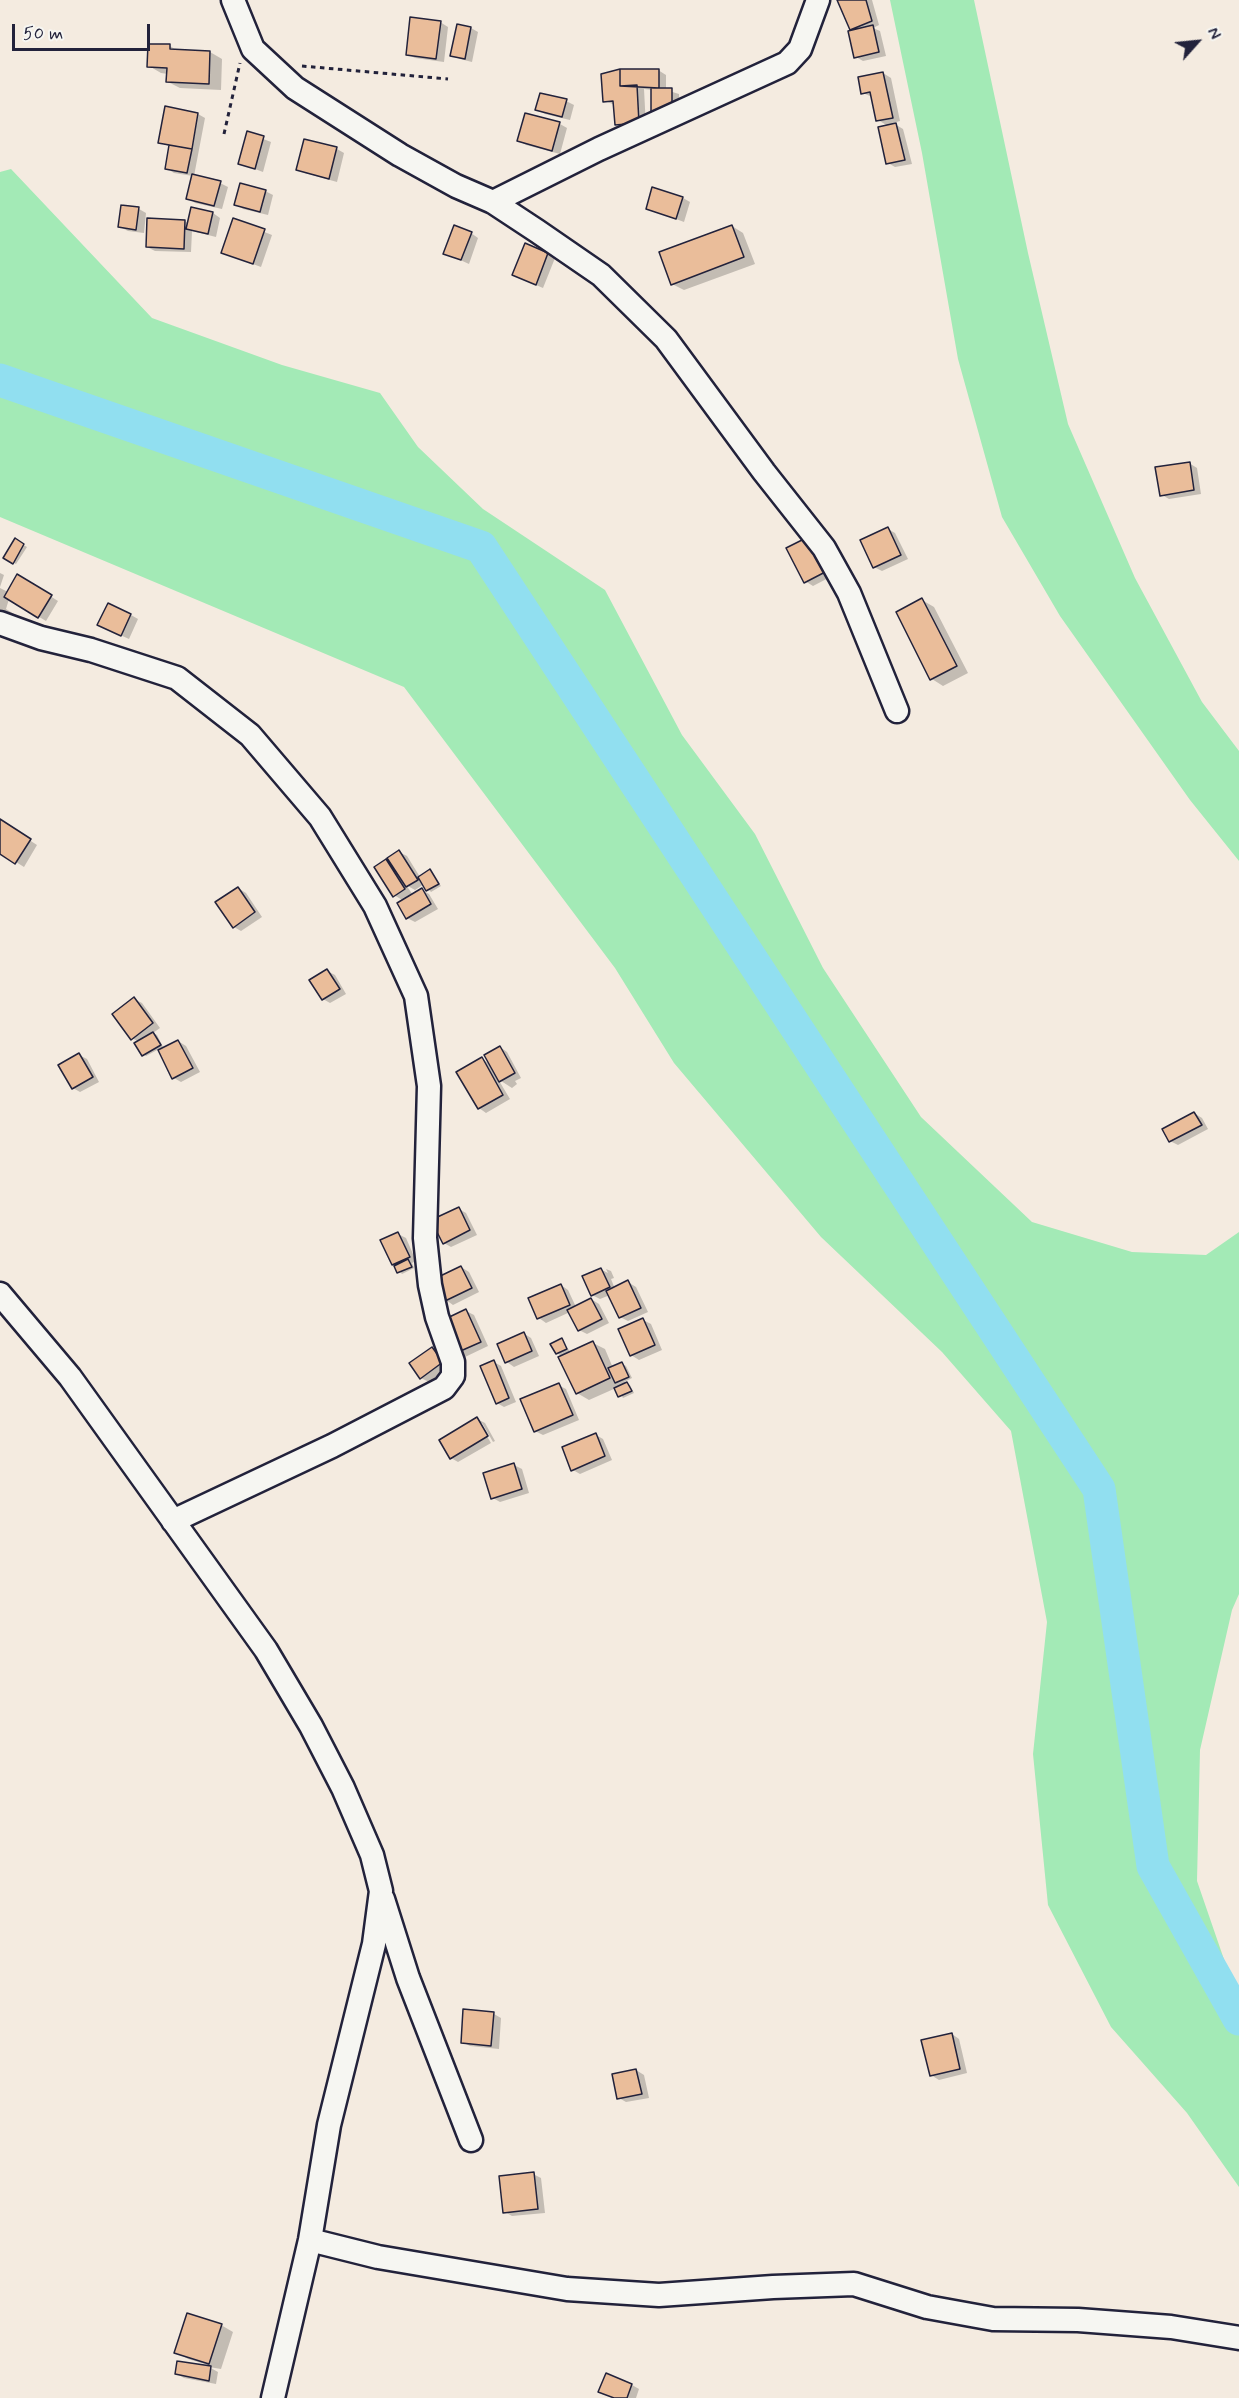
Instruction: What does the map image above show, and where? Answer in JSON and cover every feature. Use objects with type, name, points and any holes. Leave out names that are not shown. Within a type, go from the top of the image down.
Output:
[{"type":"street","points":[[233,0],[254,49],[295,88],[400,155],[456,186],[493,202],[601,274],[666,339],[764,472],[824,548],[849,593],[897,711]]},
{"type":"street","points":[[493,202],[598,149],[787,63],[800,49],[818,0]]},
{"type":"street","points":[[0,623],[41,638],[91,650],[177,678],[250,735],[321,817],[375,906],[416,996],[429,1086],[425,1185],[426,1247],[430,1286],[437,1317],[453,1362],[453,1376],[444,1388],[414,1404],[332,1446],[173,1521]]},
{"type":"street","points":[[0,1294],[70,1377],[266,1650],[311,1726],[343,1788],[372,1855],[408,1978],[471,2140]]},
{"type":"street","points":[[273,2398],[310,2240],[329,2125],[374,1944],[381,1891]]},
{"type":"street","points":[[310,2240],[378,2257],[567,2289],[659,2295],[854,2284],[927,2307],[993,2319],[1113,2322],[1171,2327],[1239,2338]]},
{"type":"path","points":[[224,134],[239,64],[254,49]]},
{"type":"path","points":[[301,66],[448,78]]},
{"type":"green space","points":[[890,0],[974,0],[1028,253],[1068,424],[1135,578],[1202,702],[1239,751],[1239,861],[1190,800],[1060,616],[1002,517],[958,359],[922,153]]},
{"type":"green space","points":[[11,169],[152,318],[282,365],[380,393],[418,447],[483,509],[605,590],[682,735],[755,834],[823,968],[921,1117],[1032,1222],[1132,1252],[1206,1255],[1239,1232],[1239,1594],[1232,1610],[1200,1750],[1197,1881],[1228,1971],[1239,1987],[1239,2187],[1187,2113],[1111,2027],[1048,1905],[1033,1754],[1047,1622],[1011,1431],[942,1352],[821,1237],[674,1063],[615,968],[404,687],[0,517],[0,172]]},
{"type":"building","points":[[837,0],[866,0],[872,21],[850,30]]},
{"type":"building","points":[[410,17],[441,21],[436,59],[406,55]]},
{"type":"building","points":[[457,24],[471,27],[465,59],[450,56]]},
{"type":"building","points":[[873,25],[879,52],[854,58],[848,31]]},
{"type":"building","points":[[148,44],[170,44],[170,49],[210,51],[209,84],[166,82],[167,68],[147,67]]},
{"type":"building","points":[[620,69],[659,69],[659,88],[620,86]]},
{"type":"building","points":[[620,69],[620,86],[637,85],[639,123],[615,125],[613,101],[603,102],[601,74]]},
{"type":"building","points":[[883,72],[893,118],[876,121],[870,92],[861,94],[858,77]]},
{"type":"building","points":[[651,88],[672,88],[672,113],[651,113]]},
{"type":"building","points":[[540,93],[567,99],[562,117],[535,110]]},
{"type":"building","points":[[165,106],[198,113],[192,149],[158,143]]},
{"type":"building","points":[[525,113],[560,122],[552,151],[517,141]]},
{"type":"building","points":[[896,123],[905,160],[886,164],[878,127]]},
{"type":"building","points":[[247,131],[264,136],[255,169],[238,164]]},
{"type":"building","points":[[304,139],[337,147],[329,179],[296,170]]},
{"type":"building","points":[[169,145],[192,149],[187,173],[165,169]]},
{"type":"building","points":[[192,174],[221,181],[214,206],[186,199]]},
{"type":"building","points":[[240,183],[266,190],[260,212],[234,205]]},
{"type":"building","points":[[652,187],[683,197],[676,219],[646,209]]},
{"type":"building","points":[[121,205],[139,207],[136,230],[118,227]]},
{"type":"building","points":[[191,207],[213,212],[208,234],[186,229]]},
{"type":"building","points":[[147,218],[185,220],[184,249],[146,247]]},
{"type":"building","points":[[233,218],[265,229],[253,264],[221,253]]},
{"type":"building","points":[[454,225],[472,232],[461,260],[443,254]]},
{"type":"building","points":[[732,225],[744,257],[671,285],[659,252]]},
{"type":"building","points":[[525,243],[548,253],[536,285],[512,275]]},
{"type":"building","points":[[1190,462],[1194,490],[1160,496],[1155,467]]},
{"type":"building","points":[[888,527],[901,555],[873,568],[860,540]]},
{"type":"building","points":[[814,534],[831,569],[804,583],[786,548]]},
{"type":"building","points":[[15,538],[24,544],[13,564],[3,558]]},
{"type":"building","points":[[17,574],[52,595],[38,618],[4,597]]},
{"type":"building","points":[[922,598],[957,666],[930,680],[896,612]]},
{"type":"building","points":[[108,603],[131,614],[121,636],[97,625]]},
{"type":"building","points":[[0,819],[31,839],[15,864],[0,854]]},
{"type":"building","points":[[399,850],[418,880],[406,887],[387,858]]},
{"type":"building","points":[[386,859],[405,889],[393,897],[374,867]]},
{"type":"building","points":[[430,869],[439,884],[426,891],[418,877]]},
{"type":"building","points":[[238,887],[255,912],[233,928],[215,902]]},
{"type":"building","points":[[422,888],[431,904],[406,919],[397,903]]},
{"type":"building","points":[[327,969],[340,989],[322,1000],[309,980]]},
{"type":"building","points":[[134,997],[153,1023],[131,1040],[112,1014]]},
{"type":"building","points":[[153,1032],[161,1045],[142,1056],[134,1043]]},
{"type":"building","points":[[178,1040],[193,1068],[172,1079],[158,1050]]},
{"type":"building","points":[[500,1046],[515,1073],[499,1082],[484,1055]]},
{"type":"building","points":[[79,1053],[93,1077],[72,1089],[58,1065]]},
{"type":"building","points":[[482,1057],[503,1095],[478,1109],[456,1072]]},
{"type":"building","points":[[1194,1112],[1202,1125],[1169,1142],[1162,1129]]},
{"type":"building","points":[[459,1207],[470,1230],[443,1244],[431,1220]]},
{"type":"building","points":[[398,1232],[410,1257],[392,1265],[380,1240]]},
{"type":"building","points":[[408,1259],[412,1267],[397,1273],[394,1266]]},
{"type":"building","points":[[461,1266],[472,1288],[445,1301],[434,1279]]},
{"type":"building","points":[[601,1268],[610,1287],[591,1296],[582,1276]]},
{"type":"building","points":[[628,1280],[641,1308],[619,1318],[606,1291]]},
{"type":"building","points":[[561,1284],[570,1305],[537,1319],[528,1298]]},
{"type":"building","points":[[591,1298],[602,1319],[578,1331],[567,1310]]},
{"type":"building","points":[[466,1309],[481,1342],[456,1353],[441,1321]]},
{"type":"building","points":[[643,1318],[655,1345],[630,1356],[618,1329]]},
{"type":"building","points":[[524,1332],[532,1351],[505,1363],[497,1344]]},
{"type":"building","points":[[562,1338],[567,1349],[556,1354],[550,1344]]},
{"type":"building","points":[[593,1341],[610,1378],[576,1394],[558,1357]]},
{"type":"building","points":[[432,1347],[443,1362],[420,1379],[409,1363]]},
{"type":"building","points":[[494,1360],[509,1398],[496,1404],[480,1366]]},
{"type":"building","points":[[622,1362],[629,1377],[615,1383],[608,1368]]},
{"type":"building","points":[[627,1382],[632,1391],[618,1397],[614,1388]]},
{"type":"building","points":[[559,1383],[573,1415],[534,1432],[520,1399]]},
{"type":"building","points":[[477,1417],[488,1436],[450,1459],[439,1440]]},
{"type":"building","points":[[596,1433],[605,1456],[571,1471],[562,1447]]},
{"type":"building","points":[[514,1463],[522,1489],[491,1499],[483,1473]]},
{"type":"building","points":[[463,2009],[494,2012],[491,2046],[461,2043]]},
{"type":"building","points":[[952,2033],[960,2069],[930,2076],[921,2040]]},
{"type":"building","points":[[636,2069],[642,2094],[617,2099],[612,2074]]},
{"type":"building","points":[[534,2172],[538,2209],[503,2213],[499,2176]]},
{"type":"building","points":[[187,2313],[222,2324],[209,2364],[174,2353]]},
{"type":"building","points":[[177,2361],[211,2366],[209,2381],[175,2374]]},
{"type":"building","points":[[606,2373],[632,2384],[627,2398],[614,2398],[598,2392]]},
{"type":"waterway","points":[[0,380],[481,547],[1099,1489],[1153,1866],[1239,2019]]}]
